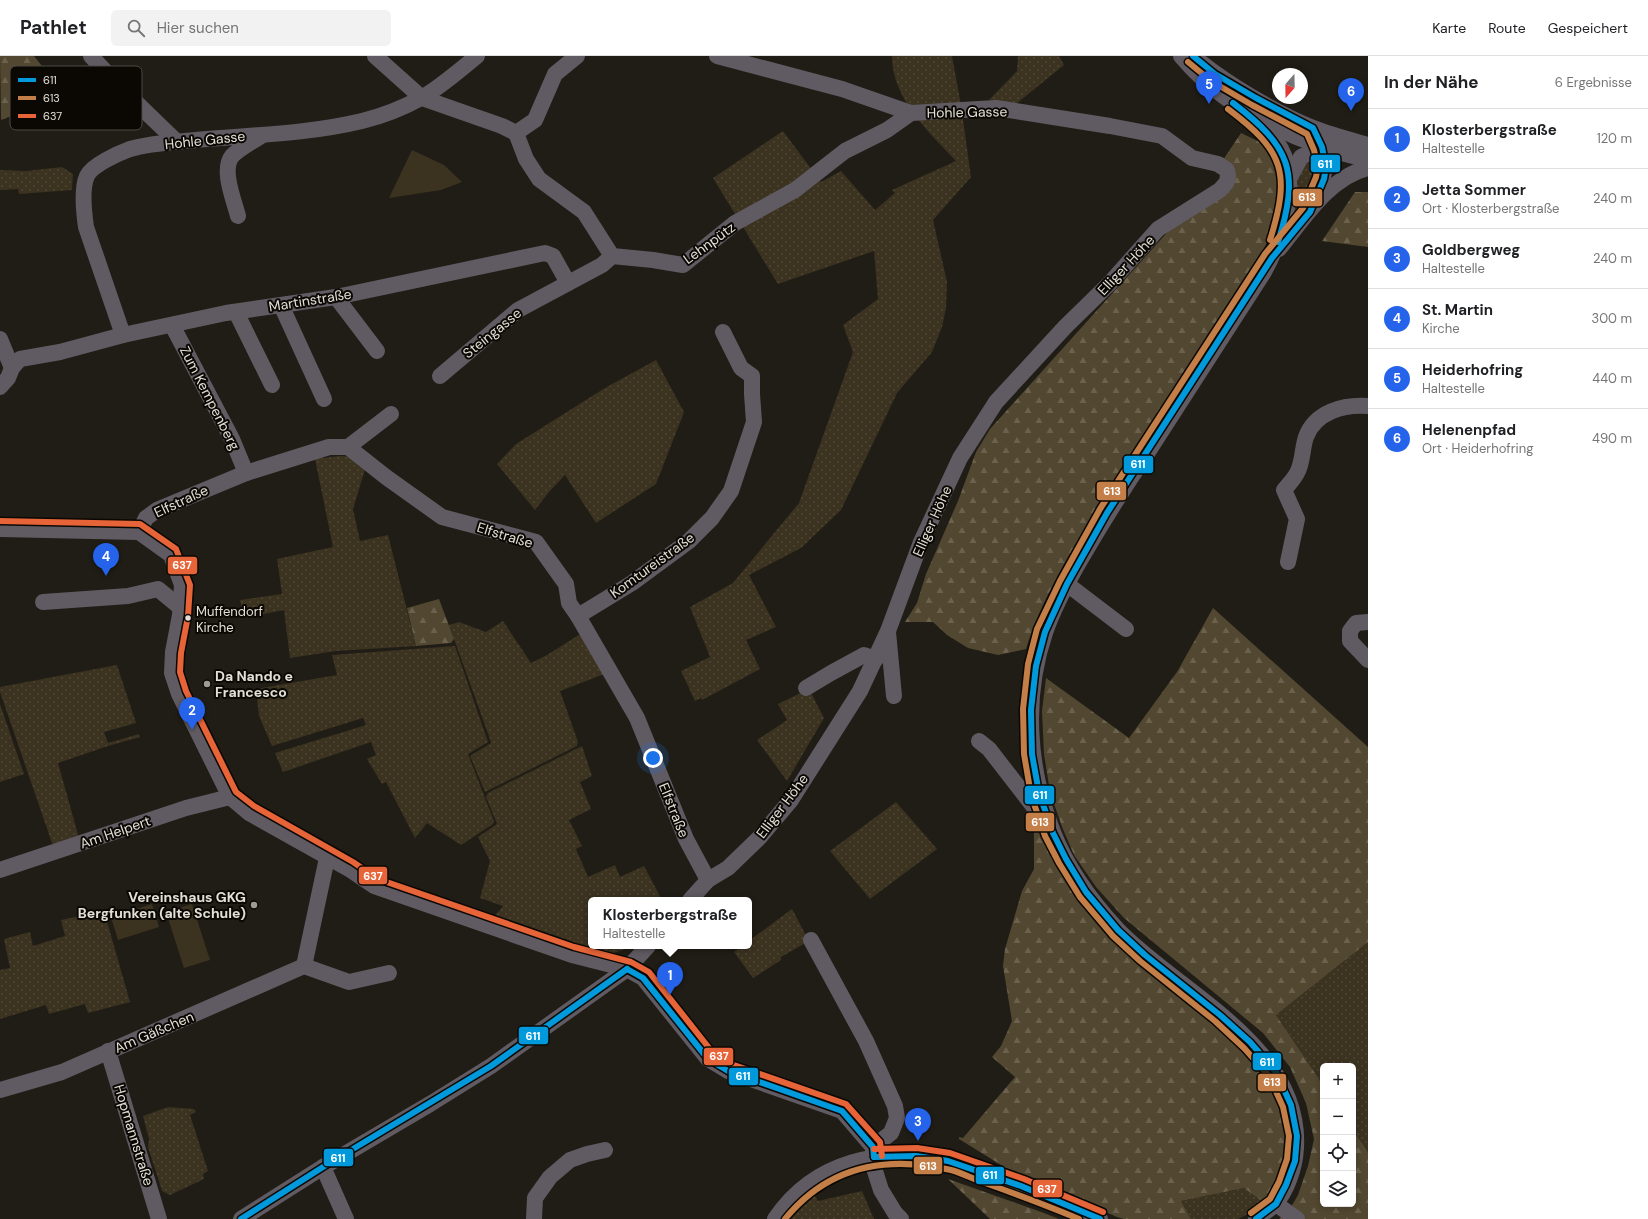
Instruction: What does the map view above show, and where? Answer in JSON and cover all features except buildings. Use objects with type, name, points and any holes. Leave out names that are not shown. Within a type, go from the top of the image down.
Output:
[{"type":"street","points":[[91,56],[100,66]]},
{"type":"street","points":[[375,56],[422,98],[502,126],[516,133],[526,159],[539,179],[584,212],[612,256],[602,265],[568,283]]},
{"type":"street","name":"Hohle Gasse","points":[[122,334],[86,227],[84,208],[87,175],[99,165],[114,155],[131,149],[178,142],[310,130],[362,121],[422,98],[477,56]]},
{"type":"street","points":[[516,133],[535,120],[555,74],[577,56]]},
{"type":"street","name":"Hohle Gasse","points":[[717,56],[842,89],[911,113],[996,108],[1110,126],[1162,136],[1192,158],[1218,164],[1227,170],[1227,182]]},
{"type":"street","points":[[1181,56],[1202,79],[1235,104],[1268,133],[1281,148],[1289,179],[1288,206],[1272,258]]},
{"type":"street","points":[[1193,56],[1215,74],[1256,98],[1313,128],[1368,145]]},
{"type":"street","points":[[1235,104],[1280,130],[1322,147],[1368,160]]},
{"type":"street","points":[[142,108],[178,142]]},
{"type":"street","name":"Lehnpütz","points":[[612,256],[683,265],[735,223],[796,190],[845,151],[887,130],[911,113]]},
{"type":"street","points":[[1310,212],[1324,179],[1326,167],[1322,147],[1313,128]]},
{"type":"street","points":[[238,216],[227,171],[228,162],[233,156],[266,134]]},
{"type":"street","points":[[1289,179],[1301,157],[1342,137]]},
{"type":"street","points":[[1256,1219],[1276,1204],[1286,1185],[1295,1161],[1297,1136],[1291,1105],[1276,1072],[1250,1042],[1220,1014],[1145,955],[1118,930],[1086,892],[1066,859],[1053,833],[1039,793],[1032,754],[1031,710],[1036,666],[1045,632],[1067,584],[1107,513],[1272,258],[1328,190],[1343,179],[1368,168]]},
{"type":"street","name":"Elliger Höhe","points":[[693,897],[708,880],[734,863],[759,838],[791,800],[860,691],[888,631],[921,542],[957,465],[996,402],[1066,327],[1110,283],[1158,229],[1220,190],[1227,182]]},
{"type":"street","name":"Martinstraße","points":[[0,387],[8,378],[12,368],[20,359],[60,352],[122,334],[236,312],[336,297],[545,252],[552,256],[568,283]]},
{"type":"street","name":"Steingasse","points":[[440,376],[518,310],[568,283]]},
{"type":"street","points":[[336,297],[378,351]]},
{"type":"street","points":[[281,305],[324,399]]},
{"type":"street","points":[[236,312],[272,385]]},
{"type":"street","name":"Zum Kempenberg","points":[[172,325],[232,439],[246,473]]},
{"type":"street","name":"Komtureistraße","points":[[578,616],[632,583],[689,541],[712,518],[731,491],[754,422],[752,376],[741,368],[723,332]]},
{"type":"street","points":[[0,339],[12,368]]},
{"type":"street","points":[[1288,562],[1297,519],[1284,490],[1298,472],[1306,436],[1314,424],[1326,413],[1344,407],[1368,406]]},
{"type":"street","points":[[348,447],[391,414]]},
{"type":"street","name":"Elfstraße","points":[[139,532],[146,518],[157,510],[246,473],[329,447],[348,447],[386,477],[442,517],[536,542],[566,584],[569,603],[637,718],[686,839],[708,880]]},
{"type":"street","points":[[0,529],[139,532],[171,555],[182,586],[173,652],[172,673],[179,694],[230,797],[249,813],[348,869],[374,886],[572,955],[627,969],[642,978],[708,1059],[728,1071],[842,1111],[873,1152],[874,1168],[881,1190],[895,1213],[901,1219]]},
{"type":"street","points":[[1067,584],[1126,629]]},
{"type":"street","points":[[43,602],[128,596],[158,589],[180,608]]},
{"type":"street","points":[[1365,652],[1350,641],[1350,631],[1356,623],[1368,622]]},
{"type":"street","points":[[888,631],[894,696]]},
{"type":"street","points":[[806,688],[830,672],[864,655],[876,659]]},
{"type":"street","points":[[979,741],[989,749],[1053,833]]},
{"type":"street","name":"Am Helpert","points":[[0,870],[186,808],[230,797]]},
{"type":"street","points":[[327,858],[304,966],[349,982],[388,973]]},
{"type":"street","points":[[775,1219],[785,1204],[809,1182],[841,1165],[873,1152],[891,1133],[897,1118],[895,1106],[866,1041],[811,940]]},
{"type":"street","points":[[241,1219],[323,1167],[491,1066],[627,969],[645,949]]},
{"type":"street","name":"Am Gäßchen","points":[[0,1090],[62,1072],[304,966]]},
{"type":"street","name":"Hopmannstraße","points":[[108,1051],[159,1219]]},
{"type":"street","points":[[534,1219],[535,1198],[550,1176],[570,1160],[605,1150]]},
{"type":"street","points":[[873,1152],[948,1161],[1021,1186],[1100,1219]]},
{"type":"street","points":[[323,1167],[346,1219]]},
{"type":"street","points":[[1276,1204],[1297,1219]]},
{"type":"shaded area","points":[[892,56],[952,56],[961,105],[971,177],[933,220],[947,282],[946,308],[942,327],[932,352],[897,393],[841,510],[801,548],[749,575],[776,627],[746,640],[760,669],[702,700],[701,698],[695,701],[681,671],[710,657],[690,607],[733,583],[799,503],[853,352],[843,325],[878,299],[874,251],[778,284],[713,178],[783,131],[821,182],[841,171],[875,210],[895,193],[892,190],[956,161],[924,126],[905,100],[898,86]]},
{"type":"shaded area","points":[[1018,56],[1059,56],[1064,65],[1016,104],[989,100],[1017,71]]},
{"type":"shaded area","points":[[412,150],[444,165],[462,182],[441,190],[389,198]]},
{"type":"shaded area","points":[[1304,161],[1321,169],[1318,185],[1286,236],[1293,186]]},
{"type":"shaded area","points":[[62,167],[73,174],[72,190],[19,194],[18,189],[0,190],[0,170],[26,171]]},
{"type":"shaded area","points":[[656,360],[684,412],[656,484],[596,523],[565,475],[535,510],[497,464],[516,444],[605,388]]},
{"type":"shaded area","points":[[340,456],[355,457],[366,466],[353,509],[360,541],[388,535],[416,646],[336,651],[290,658],[284,610],[244,618],[240,600],[282,594],[277,559],[333,547],[315,459]]},
{"type":"shaded area","points":[[503,621],[531,663],[547,655],[582,633],[607,673],[560,691],[578,742],[577,746],[485,792],[470,756],[491,742],[449,625],[459,622],[486,632]]},
{"type":"shaded area","points":[[455,646],[488,742],[468,754],[494,821],[493,824],[461,845],[427,823],[415,838],[386,782],[382,784],[367,759],[376,755],[371,742],[283,772],[275,753],[366,725],[363,718],[272,746],[259,716],[256,689],[337,675],[332,655]]},
{"type":"shaded area","points":[[117,665],[136,723],[104,732],[108,743],[139,734],[140,737],[58,763],[79,838],[53,846],[0,692],[0,687]]},
{"type":"shaded area","points":[[809,689],[824,718],[787,781],[757,740],[787,720],[778,704]]},
{"type":"shaded area","points":[[0,704],[24,774],[0,782]]},
{"type":"shaded area","points":[[582,746],[592,776],[580,782],[591,809],[569,820],[582,846],[576,849],[588,877],[615,865],[620,877],[644,866],[660,897],[588,897],[588,949],[493,918],[503,906],[480,898],[490,861],[478,837],[497,824],[486,797],[488,793]]},
{"type":"shaded area","points":[[896,802],[937,849],[870,899],[830,851]]},
{"type":"shaded area","points":[[152,904],[159,927],[118,940],[111,917]]},
{"type":"shaded area","points":[[192,904],[210,960],[184,968],[166,912]]},
{"type":"shaded area","points":[[792,909],[809,941],[781,957],[781,960],[753,978],[734,952],[738,949],[752,949],[752,939]]},
{"type":"shaded area","points":[[104,911],[130,1002],[88,1013],[85,1004],[49,1014],[46,1005],[0,1019],[0,970],[10,968],[4,939],[30,932],[33,946],[65,936],[61,920]]},
{"type":"shaded area","points":[[1368,942],[1368,1152],[1356,1134],[1356,1063],[1320,1063],[1320,1081],[1276,1015]]},
{"type":"shaded area","points":[[589,949],[625,949],[614,953]]},
{"type":"shaded area","points":[[168,1107],[194,1109],[196,1112],[190,1115],[208,1171],[203,1174],[204,1179],[170,1195],[162,1191],[148,1147],[149,1139],[143,1116]]},
{"type":"shaded area","points":[[1244,1188],[1263,1202],[1250,1213],[1238,1219],[1191,1219],[1181,1201]]},
{"type":"shaded area","points":[[862,1191],[874,1219],[786,1219],[790,1213],[813,1192],[818,1201]]},
{"type":"green space","points":[[0,56],[34,56],[42,66],[10,66],[10,116],[1,120]]},
{"type":"green space","points":[[1241,133],[1272,148],[1280,168],[1282,187],[1281,198],[1272,231],[1257,263],[1113,484],[1070,553],[1045,601],[1026,649],[998,655],[968,648],[947,635],[933,622],[905,622],[917,603],[926,574],[958,501],[976,452],[990,429],[1173,226],[1230,190],[1235,184],[1235,178],[1223,160]]},
{"type":"green space","points":[[1355,192],[1368,192],[1368,247],[1322,241]]},
{"type":"green space","points":[[439,599],[454,639],[451,643],[416,646],[407,608]]},
{"type":"green space","points":[[1213,608],[1368,747],[1368,942],[1276,1015],[1320,1081],[1320,1207],[1356,1207],[1356,1134],[1368,1152],[1368,1219],[1279,1219],[1288,1212],[1298,1195],[1308,1166],[1314,1139],[1306,1103],[1290,1067],[1263,1033],[1124,918],[1096,887],[1074,855],[1062,827],[1050,792],[1044,754],[1042,711],[1046,678],[1129,738],[1177,672]]},
{"type":"green space","points":[[1034,810],[1046,842],[1059,869],[1080,901],[1096,921],[1139,964],[1227,1033],[1247,1052],[1265,1073],[1278,1096],[1286,1121],[1288,1149],[1286,1164],[1281,1178],[1273,1191],[1263,1202],[1244,1188],[1181,1201],[1191,1219],[1124,1219],[1014,1173],[959,1139],[959,1137],[963,1138],[1015,1077],[992,1057],[1001,1046],[1012,1021],[1003,966],[1005,949],[1022,891],[1034,869]]},
{"type":"green space","points":[[948,1179],[1044,1213],[1059,1219],[990,1219]]},
{"type":"transit line","name":"611","points":[[1193,56],[1215,74],[1256,98],[1313,128],[1322,147],[1326,167],[1324,179],[1310,212],[1272,258],[1107,513],[1067,584],[1045,632],[1036,666],[1031,710],[1032,754],[1039,793],[1053,833],[1066,859],[1086,892],[1118,930],[1145,955],[1220,1015],[1250,1042],[1276,1072],[1291,1105],[1297,1136],[1295,1161],[1286,1185],[1276,1204],[1256,1219]]},
{"type":"transit line","name":"613","points":[[1188,62],[1211,81],[1307,134],[1314,150],[1318,167],[1316,177],[1303,208],[1265,254],[1100,509],[1060,581],[1037,629],[1028,664],[1023,709],[1024,754],[1031,795],[1045,836],[1059,863],[1080,897],[1113,936],[1140,961],[1215,1021],[1244,1048],[1269,1076],[1283,1107],[1289,1136],[1287,1159],[1279,1182],[1270,1199],[1251,1213]]},
{"type":"transit line","name":"611","points":[[1233,103],[1268,133],[1279,148],[1286,163],[1289,179],[1288,197],[1285,218],[1278,242]]},
{"type":"transit line","name":"613","points":[[1228,109],[1247,124],[1261,138],[1271,151],[1278,165],[1281,180],[1280,197],[1277,217],[1270,240]]},
{"type":"transit line","name":"637","points":[[0,521],[140,524],[176,549],[190,585],[188,616],[181,653],[180,672],[186,691],[236,792],[254,806],[353,862],[378,879],[574,947],[631,962],[649,972],[713,1053],[731,1064],[846,1104],[880,1142],[882,1156]]},
{"type":"transit line","name":"611","points":[[627,969],[643,978],[708,1059],[728,1071],[842,1111],[873,1147],[874,1157]]},
{"type":"transit line","name":"611","points":[[241,1219],[323,1167],[491,1066],[627,969]]},
{"type":"transit line","name":"637","points":[[874,1149],[917,1148],[950,1153],[1024,1179],[1103,1212]]},
{"type":"transit line","name":"611","points":[[874,1157],[916,1156],[948,1161],[1021,1186],[1100,1219]]},
{"type":"transit line","name":"613","points":[[785,1219],[802,1201],[820,1187],[839,1176],[860,1169],[881,1165],[904,1164],[955,1171],[1079,1219]]},
{"type":"place","name":"Heiderhofring","points":[[1209,104]]},
{"type":"place","name":"Helenenpfad","points":[[1351,111]]},
{"type":"place","name":"St. Martin","points":[[106,576]]},
{"type":"place","name":"Muffendorf Kirche","points":[[188,618]]},
{"type":"place","name":"Da Nando e Francesco","points":[[207,684]]},
{"type":"place","name":"Jetta Sommer","points":[[192,730]]},
{"type":"place","name":"Vereinshaus GKG Bergfunken (alte Schule)","points":[[254,905]]},
{"type":"place","name":"Klosterbergstraße","points":[[670,995]]},
{"type":"place","name":"Goldbergweg","points":[[918,1141]]}]
